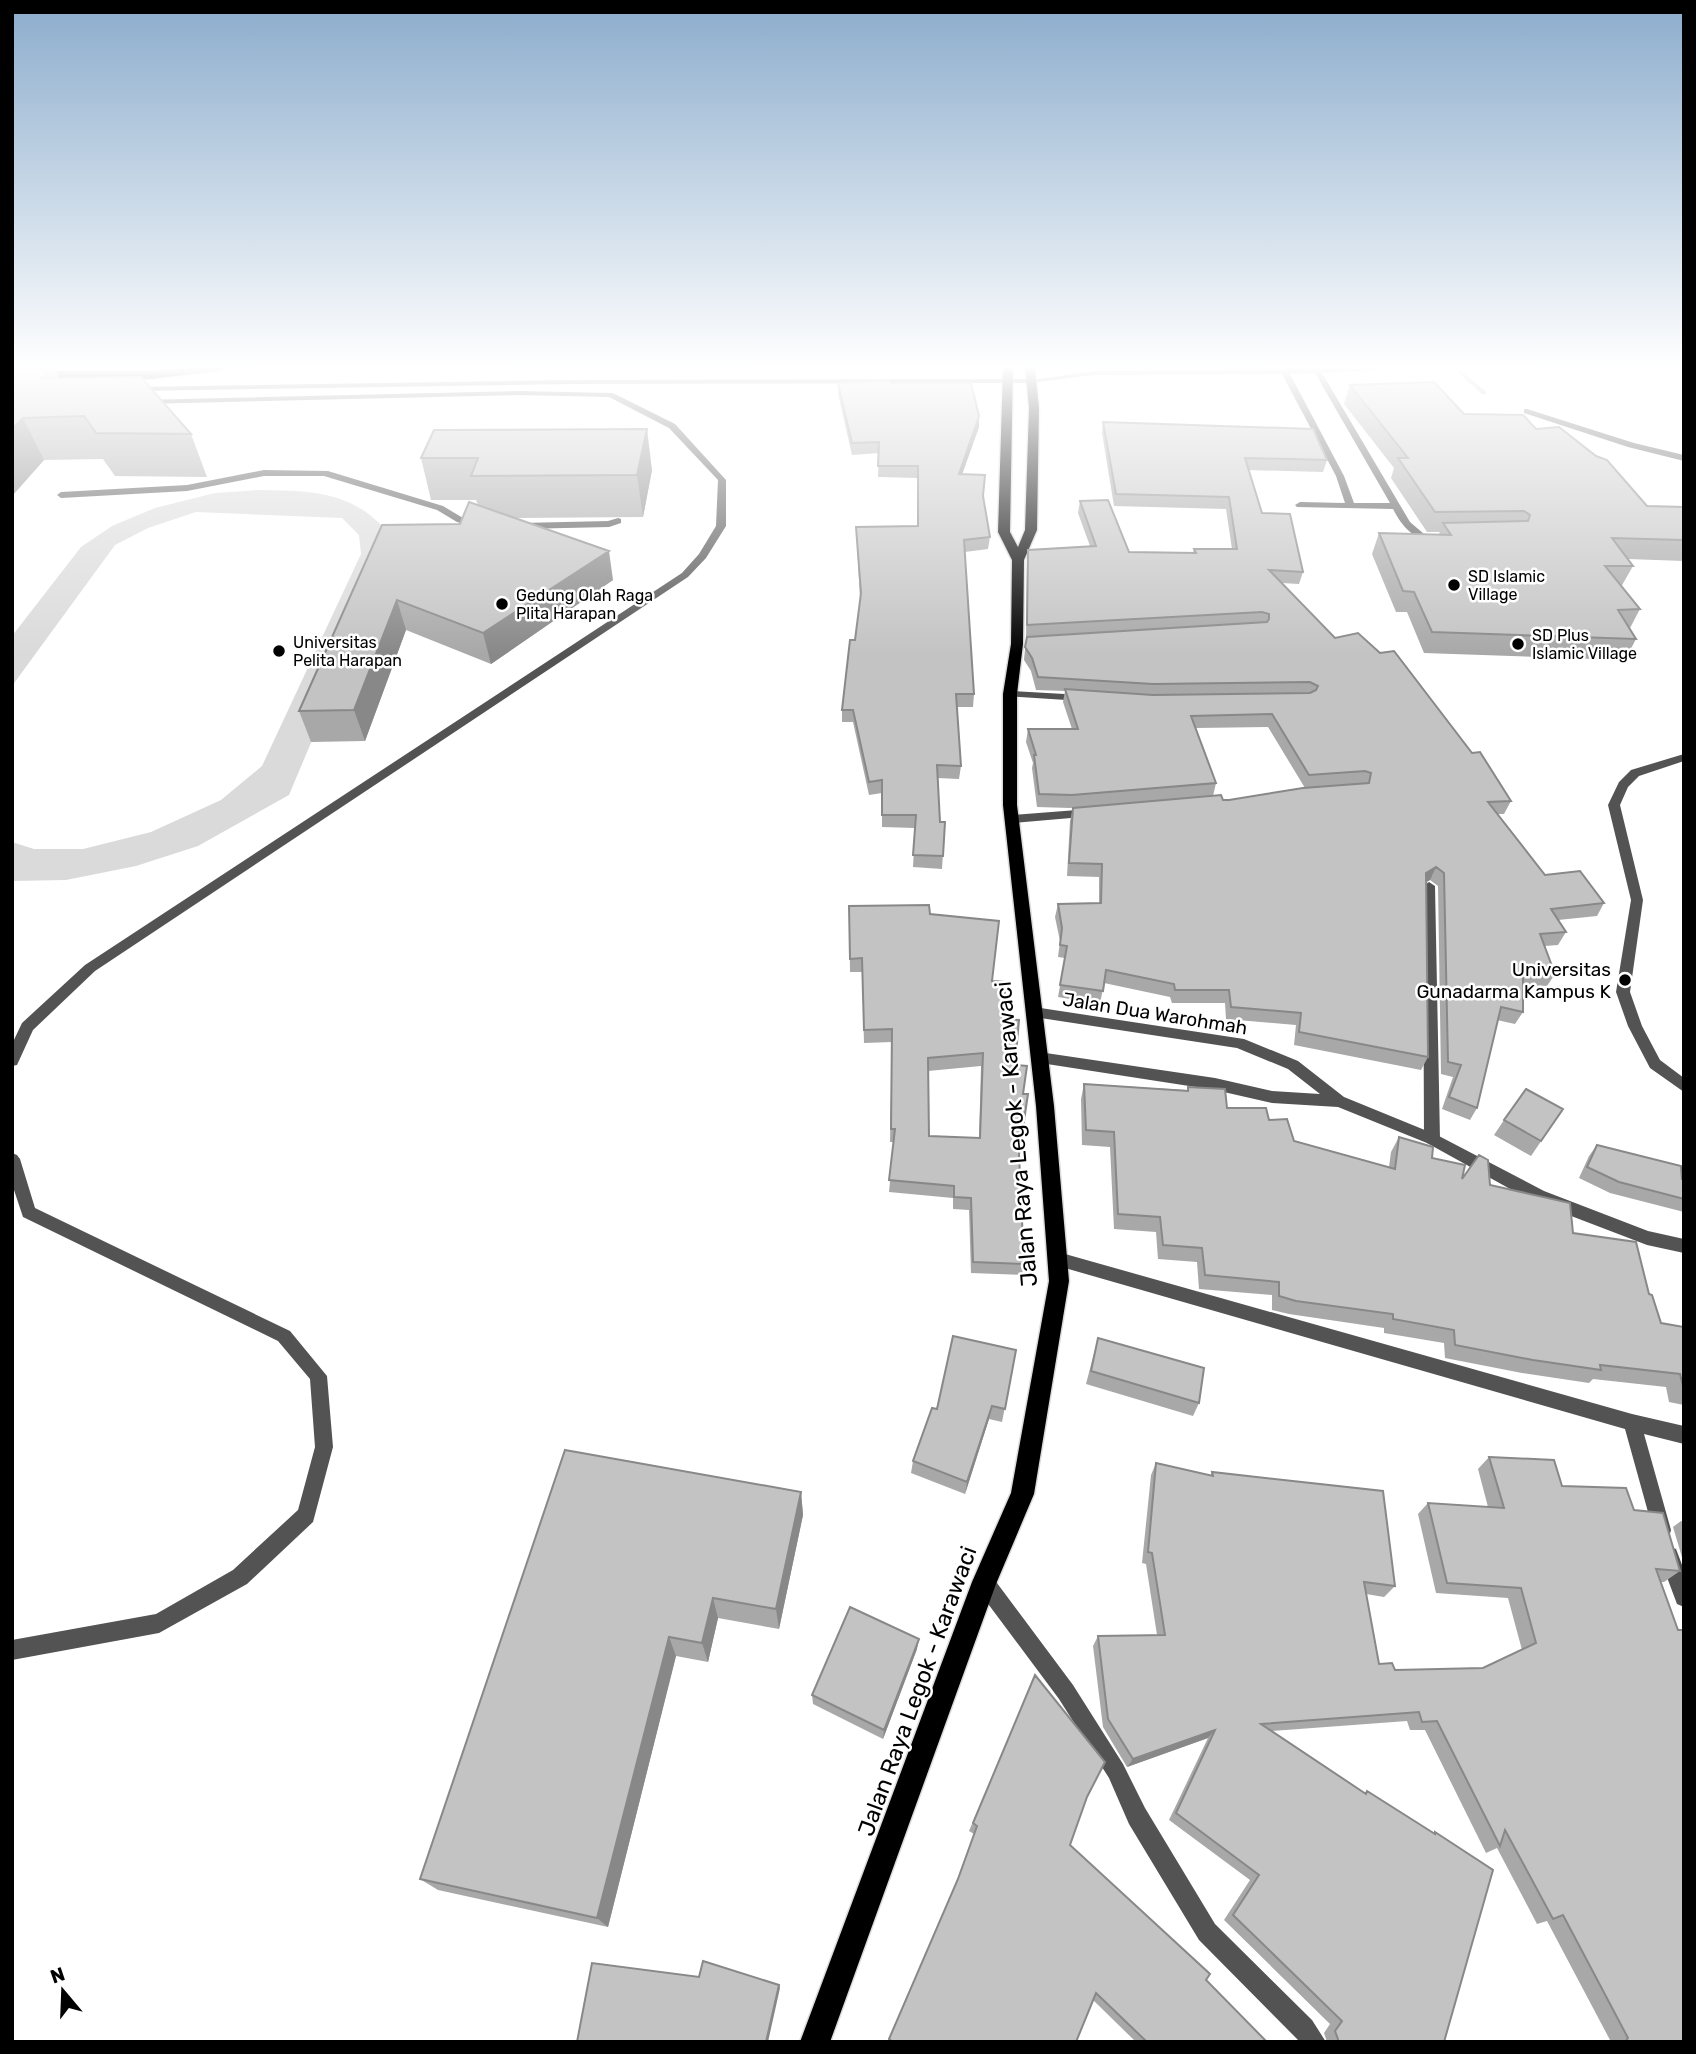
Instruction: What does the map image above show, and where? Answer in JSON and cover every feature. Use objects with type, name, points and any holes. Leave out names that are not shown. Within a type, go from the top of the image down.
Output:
[{"type":"main road","points":[[1007,464],[1033,465],[1031,530],[1018,560],[1004,532],[1007,464]]},
{"type":"main road","name":"Jalan Raya Legok - Karawaci","points":[[815,2042],[984,1582],[1022,1494],[1059,1281],[1039,1058],[1012,819],[1010,694],[1024,643],[1018,560]]},
{"type":"street","points":[[12,1061],[27,1027],[90,968],[685,575],[704,556],[721,526],[722,480],[707,464]]},
{"type":"street","points":[[1334,464],[1350,505]]},
{"type":"street","points":[[1372,464],[1413,533],[1426,538],[1452,538]]},
{"type":"street","points":[[61,495],[187,488],[264,473],[325,473],[440,508],[460,520],[486,527]]},
{"type":"street","points":[[1300,505],[1396,506]]},
{"type":"street","points":[[505,527],[609,524],[618,521]]},
{"type":"street","points":[[1010,694],[1089,699]]},
{"type":"street","points":[[1684,757],[1634,773],[1623,785],[1614,806],[1637,900],[1623,992],[1635,1026],[1656,1064],[1684,1086]]},
{"type":"street","points":[[1012,819],[1109,811]]},
{"type":"street","points":[[1429,886],[1432,1139]]},
{"type":"street","name":"Jalan Dua Warohmah","points":[[1034,1012],[1240,1042],[1293,1065],[1339,1101],[1432,1139],[1538,1196],[1647,1237],[1684,1246]]},
{"type":"street","name":"Jalan Dua Warohmah","points":[[1039,1058],[1215,1084],[1272,1097],[1339,1101]]},
{"type":"street","points":[[12,1159],[29,1212],[284,1336],[318,1376],[324,1447],[306,1516],[240,1577],[159,1623],[12,1650]]},
{"type":"street","points":[[1058,1259],[1632,1423],[1684,1435]]},
{"type":"street","points":[[1632,1423],[1677,1584],[1684,1597]]},
{"type":"street","points":[[984,1582],[1066,1692],[1116,1771],[1137,1816],[1207,1932],[1314,2042]]},
{"type":"shaded area","points":[[299,491],[334,497],[365,512],[394,540],[289,795],[198,846],[136,866],[66,880],[12,881],[12,842],[34,849],[83,849],[151,832],[221,800],[262,766],[361,554],[359,535],[342,518],[196,512],[148,528],[115,545],[12,686],[12,636],[81,547],[112,526],[155,508],[215,493]]},
{"type":"building","points":[[476,464],[639,464],[637,475],[471,476]]},
{"type":"building","points":[[878,464],[962,464],[959,474],[985,475],[983,496],[990,537],[964,540],[974,694],[956,694],[961,766],[937,765],[940,822],[945,822],[943,856],[913,855],[916,815],[882,815],[882,780],[869,782],[853,710],[842,710],[850,640],[855,640],[861,593],[856,527],[918,526],[918,466],[878,466]]},
{"type":"building","points":[[1111,464],[1247,464],[1262,513],[1290,514],[1303,572],[1269,570],[1335,638],[1358,633],[1380,653],[1394,651],[1472,753],[1480,752],[1511,801],[1488,802],[1545,875],[1580,871],[1604,903],[1551,909],[1566,932],[1540,934],[1555,974],[1523,971],[1523,1012],[1501,1007],[1477,1108],[1449,1097],[1461,1065],[1448,1062],[1444,873],[1436,867],[1426,873],[1428,1057],[1299,1032],[1301,1013],[1231,1007],[1229,990],[1175,990],[1174,984],[1106,970],[1103,991],[1060,985],[1067,946],[1060,945],[1062,928],[1058,904],[1101,903],[1102,864],[1069,863],[1073,808],[1221,795],[1223,800],[1229,800],[1303,788],[1369,783],[1371,773],[1365,771],[1309,775],[1272,714],[1191,716],[1216,783],[1072,795],[1039,794],[1036,755],[1028,729],[1078,729],[1065,689],[1153,695],[1310,693],[1318,686],[1310,682],[1153,684],[1038,677],[1025,647],[1027,637],[1267,622],[1269,619],[1269,614],[1262,612],[1027,625],[1028,550],[1096,546],[1080,501],[1108,500],[1129,552],[1196,553],[1194,549],[1237,549],[1229,497],[1116,494]]},
{"type":"building","points":[[1402,464],[1610,464],[1647,506],[1684,507],[1684,540],[1612,538],[1633,566],[1605,566],[1640,609],[1618,610],[1636,639],[1432,632],[1414,592],[1403,591],[1379,533],[1451,535],[1443,523],[1528,521],[1530,515],[1524,511],[1435,512]]},
{"type":"building","points":[[469,502],[609,551],[483,633],[397,600],[354,710],[299,711],[382,525],[460,524]]},
{"type":"building","points":[[929,905],[930,914],[999,921],[992,981],[1006,982],[1002,1018],[1019,1020],[1015,1065],[1027,1066],[1023,1094],[1028,1094],[1019,1154],[1024,1264],[973,1262],[971,1198],[954,1197],[954,1186],[889,1180],[895,1129],[891,1129],[892,1029],[864,1030],[862,958],[850,959],[849,906]],"holes":[[[983,1053],[980,1138],[929,1136],[928,1058]]]},
{"type":"building","points":[[1084,1084],[1188,1091],[1188,1087],[1225,1089],[1227,1108],[1266,1108],[1269,1120],[1287,1119],[1294,1141],[1395,1169],[1399,1137],[1433,1147],[1432,1158],[1465,1165],[1462,1179],[1479,1155],[1488,1160],[1490,1185],[1570,1203],[1573,1233],[1636,1242],[1649,1294],[1652,1295],[1661,1323],[1684,1327],[1684,1390],[1680,1374],[1600,1365],[1601,1370],[1455,1345],[1454,1330],[1393,1319],[1393,1314],[1296,1301],[1279,1296],[1279,1282],[1205,1275],[1202,1248],[1163,1245],[1160,1217],[1118,1214],[1114,1132],[1086,1130]]},
{"type":"building","points":[[1526,1089],[1563,1109],[1541,1141],[1504,1120]]},
{"type":"building","points":[[1597,1145],[1681,1166],[1684,1199],[1619,1182],[1587,1167]]},
{"type":"building","points":[[953,1336],[1016,1350],[1005,1409],[992,1406],[967,1482],[913,1461],[932,1408],[937,1409]]},
{"type":"building","points":[[1098,1338],[1204,1368],[1199,1403],[1091,1371]]},
{"type":"building","points":[[565,1450],[801,1492],[776,1609],[713,1598],[702,1643],[669,1637],[597,1918],[420,1879]]},
{"type":"building","points":[[1489,1457],[1554,1460],[1562,1486],[1626,1488],[1634,1510],[1663,1513],[1680,1571],[1656,1569],[1678,1630],[1684,1630],[1684,2042],[1625,2042],[1628,2038],[1563,1915],[1553,1919],[1505,1830],[1500,1846],[1437,1721],[1422,1722],[1419,1712],[1261,1724],[1366,1794],[1367,1791],[1493,1870],[1444,2042],[1339,2042],[1335,2031],[1342,2021],[1233,1915],[1259,1875],[1176,1813],[1215,1730],[1133,1759],[1108,1719],[1098,1636],[1165,1635],[1152,1553],[1148,1552],[1156,1463],[1213,1476],[1212,1472],[1383,1491],[1395,1586],[1364,1582],[1379,1664],[1392,1663],[1395,1670],[1483,1668],[1536,1643],[1521,1588],[1447,1583],[1428,1503],[1504,1508]]},
{"type":"building","points":[[850,1607],[919,1639],[884,1730],[812,1695]]},
{"type":"building","points":[[1035,1675],[1105,1762],[1087,1797],[1070,1845],[1210,1974],[1206,1980],[1267,2042],[1147,2042],[1096,1993],[1076,2042],[893,2042],[889,2039],[958,1879],[977,1826],[973,1823]]},
{"type":"building","points":[[703,1961],[779,1985],[766,2042],[577,2042],[592,1963],[699,1977]]},
{"type":"place","name":"SD Islamic Village","points":[[1454,585]]},
{"type":"place","name":"Gedung Olah Raga Plita Harapan","points":[[502,604]]},
{"type":"place","name":"SD Plus Islamic Village","points":[[1518,644]]},
{"type":"place","name":"Universitas Pelita Harapan","points":[[279,651]]},
{"type":"place","name":"Universitas Gunadarma Kampus K","points":[[1625,980]]}]
